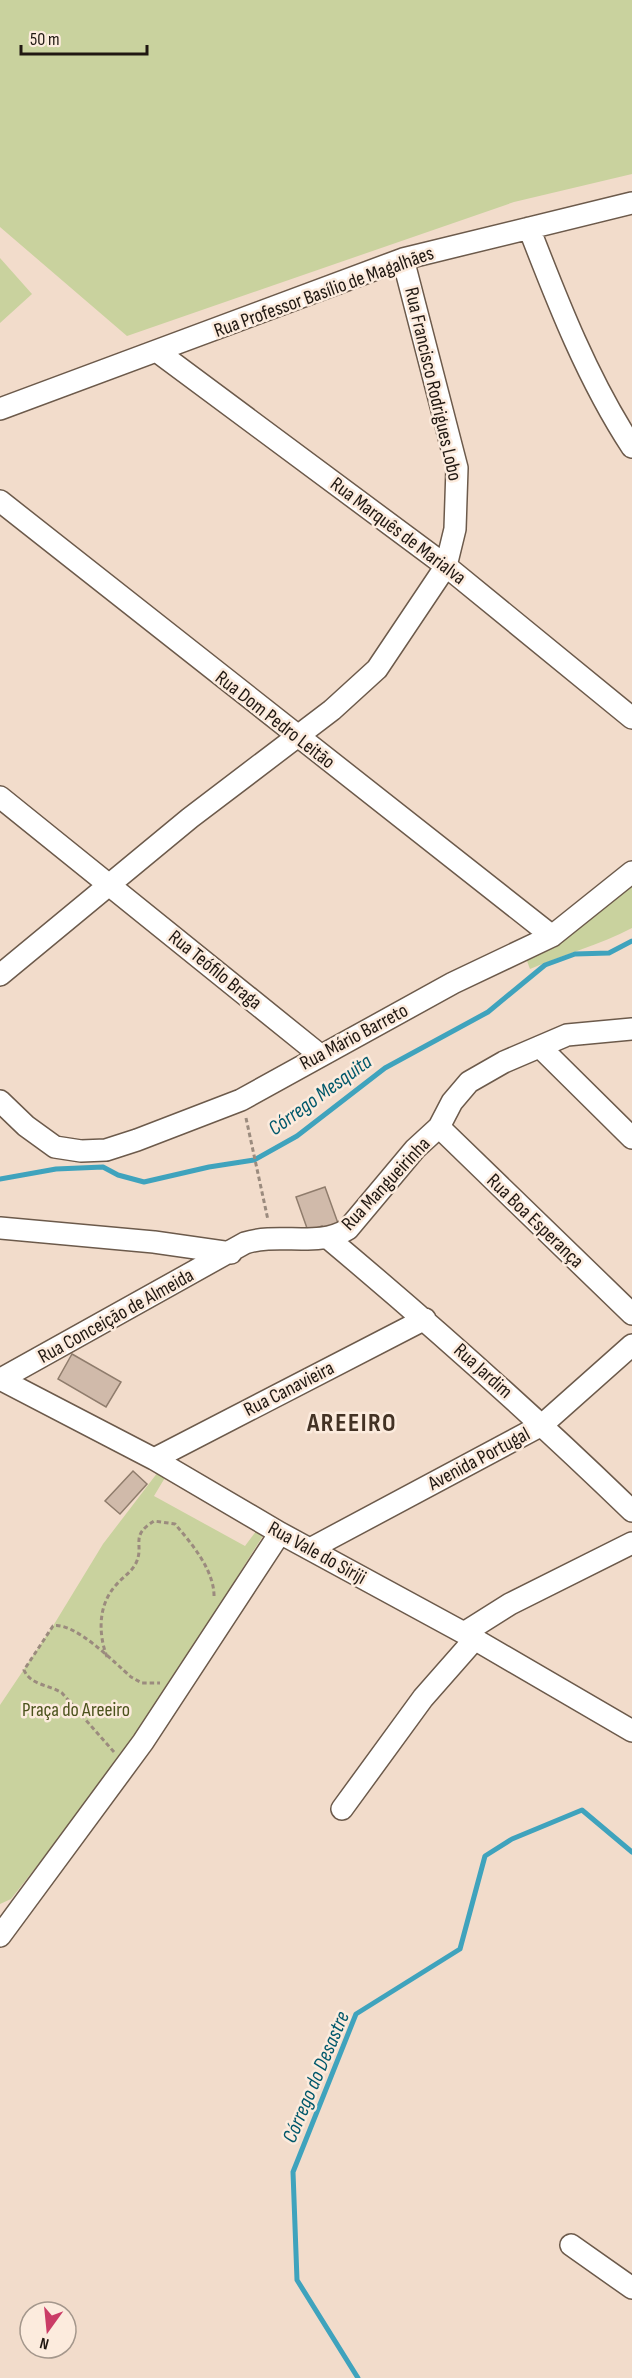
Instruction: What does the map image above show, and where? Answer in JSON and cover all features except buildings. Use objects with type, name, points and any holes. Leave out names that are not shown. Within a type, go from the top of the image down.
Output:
[{"type":"street","name":"Rua Professor Basílio de Magalhães","points":[[0,409],[403,259],[632,203]]},
{"type":"street","points":[[529,228],[555,296],[608,408],[632,447]]},
{"type":"street","name":"Rua Francisco Rodrigues Lobo","points":[[295,736],[332,710],[377,669],[446,566],[455,529],[457,468],[403,259]]},
{"type":"street","name":"Rua Marquês de Marialva","points":[[158,352],[446,566],[632,718]]},
{"type":"street","name":"Rua Dom Pedro Leitão","points":[[0,501],[295,736],[552,936]]},
{"type":"street","points":[[0,975],[295,736]]},
{"type":"street","name":"Rua Teófilo Braga","points":[[0,797],[320,1055]]},
{"type":"street","name":"Rua Mário Barreto","points":[[0,1101],[26,1126],[55,1147],[81,1151],[106,1150],[242,1100],[453,983],[552,936],[632,872]]},
{"type":"street","name":"Rua Mangueirinha","points":[[231,1253],[246,1243],[272,1237],[328,1238],[348,1229],[415,1149],[439,1127],[452,1101],[469,1082],[504,1062],[567,1035],[632,1029]]},
{"type":"street","points":[[540,1047],[632,1138]]},
{"type":"street","name":"Rua Boa Esperança","points":[[439,1127],[632,1314]]},
{"type":"street","points":[[0,1228],[154,1242],[231,1253]]},
{"type":"street","name":"Rua Jardim","points":[[328,1238],[424,1319],[542,1425],[632,1511]]},
{"type":"street","name":"Rua Conceição de Almeida","points":[[1,1379],[231,1253]]},
{"type":"street","name":"Rua Canavieira","points":[[154,1459],[424,1319]]},
{"type":"street","name":"Avenida Portugal","points":[[310,1549],[542,1425],[606,1371],[632,1345]]},
{"type":"street","name":"Rua Vale do Siriji","points":[[1,1379],[154,1459],[280,1533],[469,1636],[632,1731]]},
{"type":"street","points":[[1,1932],[102,1802],[280,1533]]},
{"type":"street","points":[[342,1809],[469,1636],[520,1599],[632,1543]]},
{"type":"street","points":[[571,2245],[632,2288]]},
{"type":"path","points":[[242,1100],[272,1237]]},
{"type":"path","points":[[107,1657],[100,1627],[104,1608],[115,1586],[136,1563],[138,1537],[143,1528],[154,1521],[175,1524],[189,1541],[209,1573],[214,1589],[213,1606]]},
{"type":"path","points":[[122,1760],[62,1693],[52,1686],[33,1681],[27,1677],[24,1670],[53,1626],[60,1625],[74,1630],[142,1683],[163,1682]]},
{"type":"green space","points":[[0,0],[632,0],[632,174],[514,202],[127,336],[0,227]]},
{"type":"green space","points":[[0,258],[32,294],[0,323]]},
{"type":"green space","points":[[632,876],[632,928],[530,969],[524,953]]},
{"type":"green space","name":"Praça do Areeiro","points":[[158,1472],[166,1476],[154,1496],[245,1546],[257,1530],[264,1534],[132,1745],[11,1899],[0,1904],[0,1705],[53,1626],[103,1544]]},
{"type":"waterway","name":"Córrego Mesquita","points":[[0,1179],[56,1169],[103,1167],[118,1175],[144,1182],[209,1167],[254,1160],[297,1136],[385,1068],[488,1012],[545,965],[575,954],[609,953],[632,941]]},
{"type":"waterway","name":"Córrego do Desastre","points":[[358,2378],[297,2280],[293,2172],[356,2014],[460,1949],[485,1856],[512,1839],[582,1810],[632,1852]]},
{"type":"district","name":"AREEIRO","points":[[352,1423]]}]
